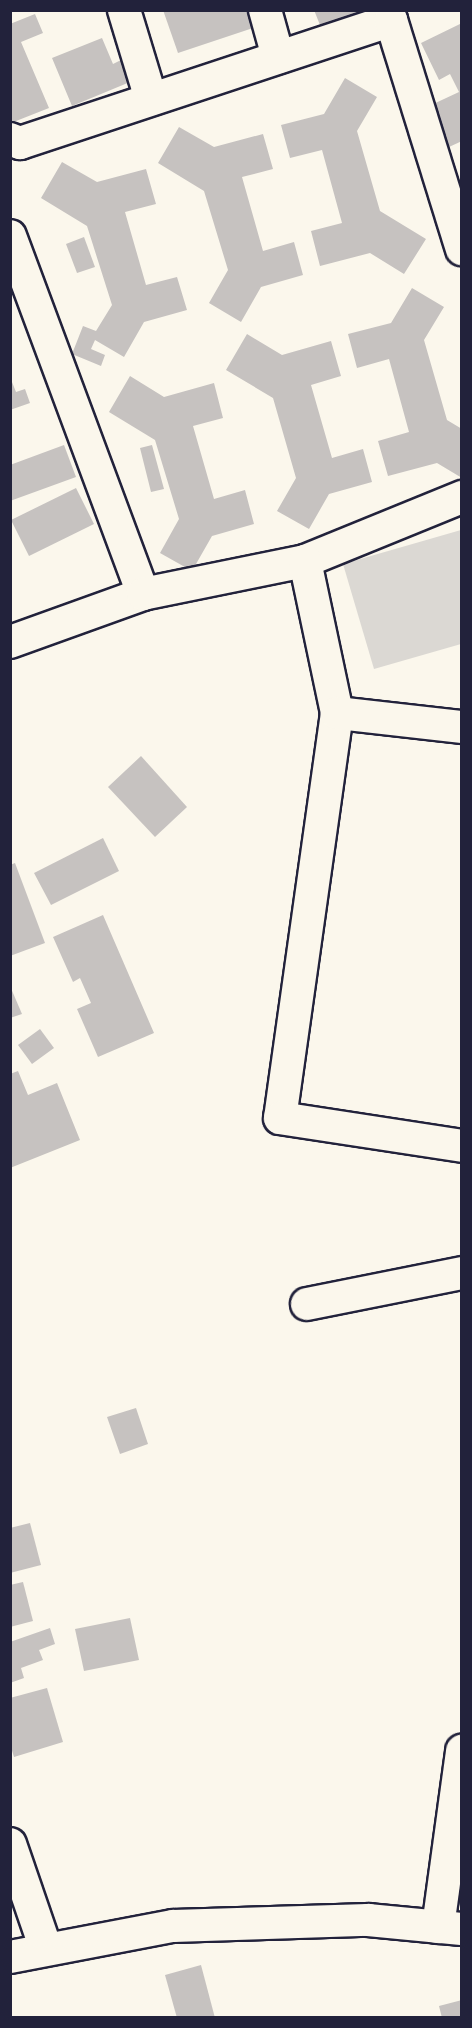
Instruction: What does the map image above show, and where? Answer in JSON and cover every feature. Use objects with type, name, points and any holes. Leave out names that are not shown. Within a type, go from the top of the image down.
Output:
[{"type":"street","points":[[124,10],[151,99]]},
{"type":"street","points":[[265,10],[278,57]]},
{"type":"street","points":[[10,139],[20,142],[391,20],[462,249]]},
{"type":"street","points":[[10,236],[143,594]]},
{"type":"street","points":[[10,642],[143,594],[305,561],[462,497]]},
{"type":"street","points":[[305,561],[337,713],[280,1118],[462,1146]]},
{"type":"street","points":[[337,713],[462,727]]},
{"type":"street","points":[[307,1304],[462,1273]]},
{"type":"street","points":[[10,1958],[46,1949],[173,1926],[368,1920],[450,1928],[462,1751]]},
{"type":"street","points":[[10,1844],[46,1949]]},
{"type":"shaded area","points":[[461,530],[461,644],[374,669],[343,564]]},
{"type":"building","points":[[163,10],[254,10],[259,26],[178,53]]},
{"type":"building","points":[[314,10],[366,10],[322,30]]},
{"type":"building","points":[[35,14],[43,33],[21,42],[49,108],[11,123],[10,24]]},
{"type":"building","points":[[462,23],[462,141],[449,147],[429,106],[459,92],[450,74],[439,80],[421,43]]},
{"type":"building","points":[[102,38],[113,64],[121,60],[130,82],[72,106],[52,58]]},
{"type":"building","points":[[345,78],[377,97],[357,131],[380,211],[426,239],[404,274],[370,253],[320,266],[311,231],[342,223],[322,150],[290,158],[281,125],[324,114]]},
{"type":"building","points":[[179,127],[214,147],[263,134],[273,169],[242,177],[263,251],[294,242],[303,275],[261,287],[241,322],[209,303],[228,270],[204,191],[158,163]]},
{"type":"building","points":[[62,162],[97,182],[146,169],[156,204],[125,212],[146,285],[177,277],[187,310],[144,322],[124,357],[95,340],[91,349],[105,355],[101,366],[72,354],[83,326],[96,331],[112,305],[87,226],[41,198]]},
{"type":"building","points":[[84,237],[95,267],[77,273],[66,244]]},
{"type":"building","points":[[412,288],[444,307],[424,340],[447,420],[462,429],[462,478],[437,463],[388,476],[378,441],[409,432],[389,359],[357,368],[348,334],[391,323]]},
{"type":"building","points":[[247,334],[282,355],[331,341],[341,376],[311,385],[332,458],[363,449],[372,482],[329,494],[309,529],[277,511],[296,478],[273,398],[226,370]]},
{"type":"building","points":[[130,376],[164,397],[214,383],[223,418],[193,426],[214,499],[245,490],[254,524],[212,536],[192,571],[160,553],[179,519],[155,440],[109,412]]},
{"type":"building","points":[[10,377],[16,392],[25,389],[30,403],[10,410]]},
{"type":"building","points":[[64,445],[76,477],[10,501],[10,465]]},
{"type":"building","points":[[152,445],[164,489],[151,492],[140,448]]},
{"type":"building","points":[[76,488],[94,524],[29,556],[11,520]]},
{"type":"building","points":[[141,756],[187,807],[155,837],[108,787]]},
{"type":"building","points":[[103,838],[119,871],[51,905],[34,873]]},
{"type":"building","points":[[15,863],[45,943],[10,956],[10,865]]},
{"type":"building","points":[[103,915],[154,1033],[98,1057],[77,1009],[91,1003],[80,978],[73,982],[53,937]]},
{"type":"building","points":[[10,986],[22,1014],[10,1018]]},
{"type":"building","points":[[40,1029],[54,1048],[32,1064],[18,1045]]},
{"type":"building","points":[[18,1071],[28,1095],[57,1083],[80,1140],[10,1168],[10,1074]]},
{"type":"building","points":[[136,1408],[148,1444],[120,1454],[107,1417]]},
{"type":"building","points":[[30,1523],[41,1565],[10,1573],[10,1528]]},
{"type":"building","points":[[23,1582],[33,1621],[10,1627],[10,1585]]},
{"type":"building","points":[[130,1618],[139,1660],[84,1671],[75,1629]]},
{"type":"building","points":[[50,1628],[55,1644],[39,1650],[43,1660],[21,1668],[24,1678],[10,1683],[10,1642]]},
{"type":"building","points":[[47,1688],[63,1742],[14,1757],[10,1744],[10,1698]]},
{"type":"building","points":[[201,1965],[215,2018],[177,2018],[165,1975]]},
{"type":"building","points":[[462,2000],[462,2018],[442,2018],[439,2006]]}]
